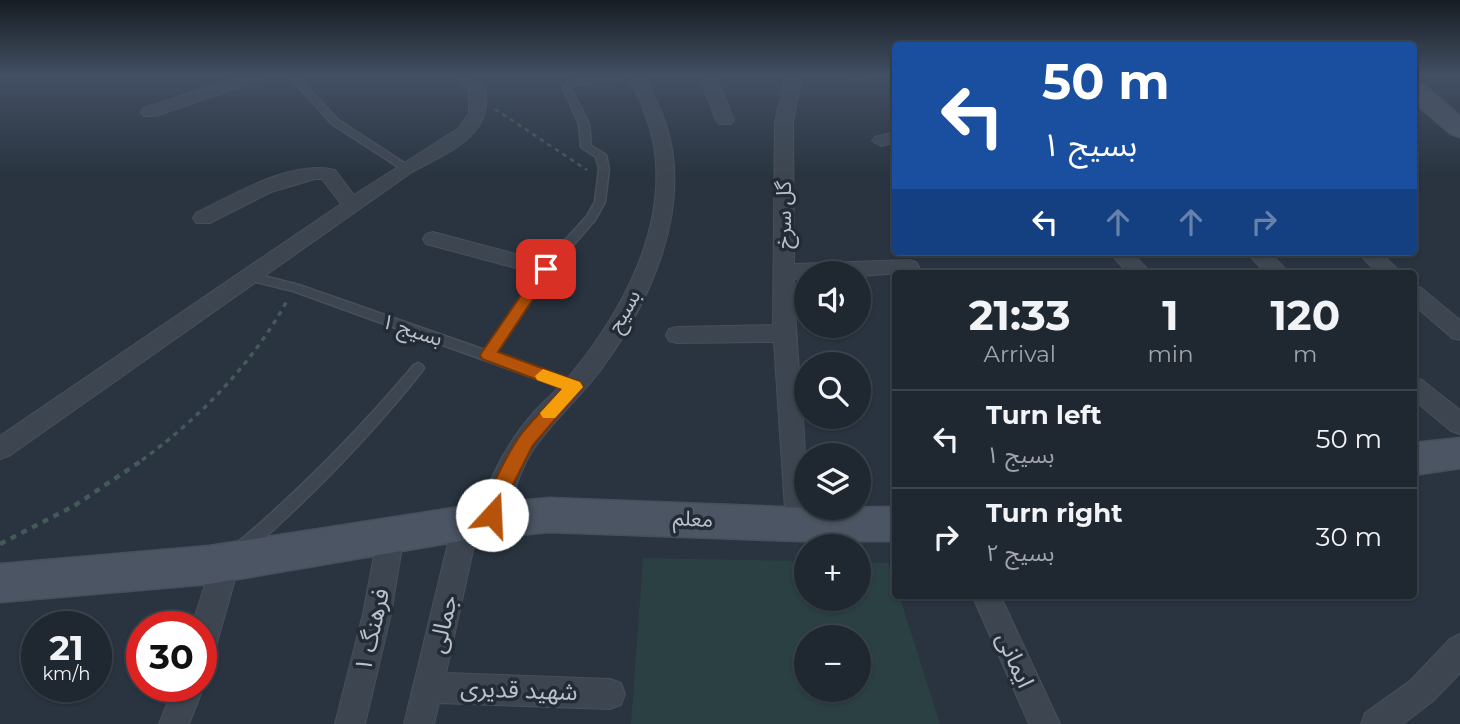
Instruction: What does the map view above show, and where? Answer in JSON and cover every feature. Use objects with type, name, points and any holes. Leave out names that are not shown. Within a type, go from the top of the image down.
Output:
[{"type":"main road","points":[[1436,109],[1460,129]]},
{"type":"main road","points":[[1417,458],[1460,453]]},
{"type":"main road","name":"معلم","points":[[0,583],[226,562],[478,522],[549,515],[611,515],[799,524],[892,524]]},
{"type":"street","points":[[150,112],[160,109]]},
{"type":"street","points":[[0,449],[406,168],[464,132],[476,117],[478,109]]},
{"type":"street","name":"بسیح","points":[[478,522],[494,503],[527,440],[575,387],[609,340],[633,299],[654,249],[666,201],[663,148],[651,109]]},
{"type":"street","points":[[721,109],[726,120]]},
{"type":"street","name":"گل سرخ","points":[[787,109],[784,122],[784,333],[799,524]]},
{"type":"street","points":[[203,218],[258,190],[313,173],[328,174],[352,205]]},
{"type":"street","points":[[433,239],[546,269]]},
{"type":"street","points":[[1123,256],[1139,270]]},
{"type":"street","points":[[1260,256],[1276,270]]},
{"type":"street","points":[[1372,256],[1388,270]]},
{"type":"street","points":[[785,272],[909,267]]},
{"type":"street","points":[[1417,296],[1460,332]]},
{"type":"street","points":[[677,335],[784,333]]},
{"type":"street","points":[[1417,389],[1460,424]]},
{"type":"street","name":"جمالی","points":[[419,724],[478,522]]},
{"type":"street","name":"فرهنگ ۱","points":[[349,724],[377,614],[391,535]]},
{"type":"street","points":[[211,611],[226,562]]},
{"type":"street","name":"ایمانی","points":[[988,599],[1045,724]]},
{"type":"street","points":[[1376,724],[1406,705],[1451,662],[1460,649]]},
{"type":"street","name":"شهید قدیری","points":[[428,687],[610,694]]},
{"type":"street","points":[[174,724],[183,702]]},
{"type":"lane","points":[[323,109],[335,122],[406,168]]},
{"type":"lane","points":[[488,355],[546,269],[591,218],[600,202],[604,185],[601,155],[586,147],[584,124],[577,109]]},
{"type":"lane","name":"بسیج ۱","points":[[248,276],[295,288],[575,387]]},
{"type":"lane","points":[[226,562],[293,506],[394,399],[418,368]]},
{"type":"path","points":[[493,109],[530,130],[551,149],[576,160],[604,185]]},
{"type":"path","points":[[0,544],[30,531],[81,502],[163,444],[211,401],[268,337],[295,288]]},
{"type":"green space","points":[[643,558],[794,561],[794,611],[871,611],[871,562],[888,563],[892,579],[892,599],[900,599],[940,724],[631,724]]},
{"type":"slow traffic","points":[[543,376],[575,387],[549,413]]},
{"type":"route","points":[[492,515],[494,503],[527,440],[541,421],[575,387],[488,355],[546,269]]}]
